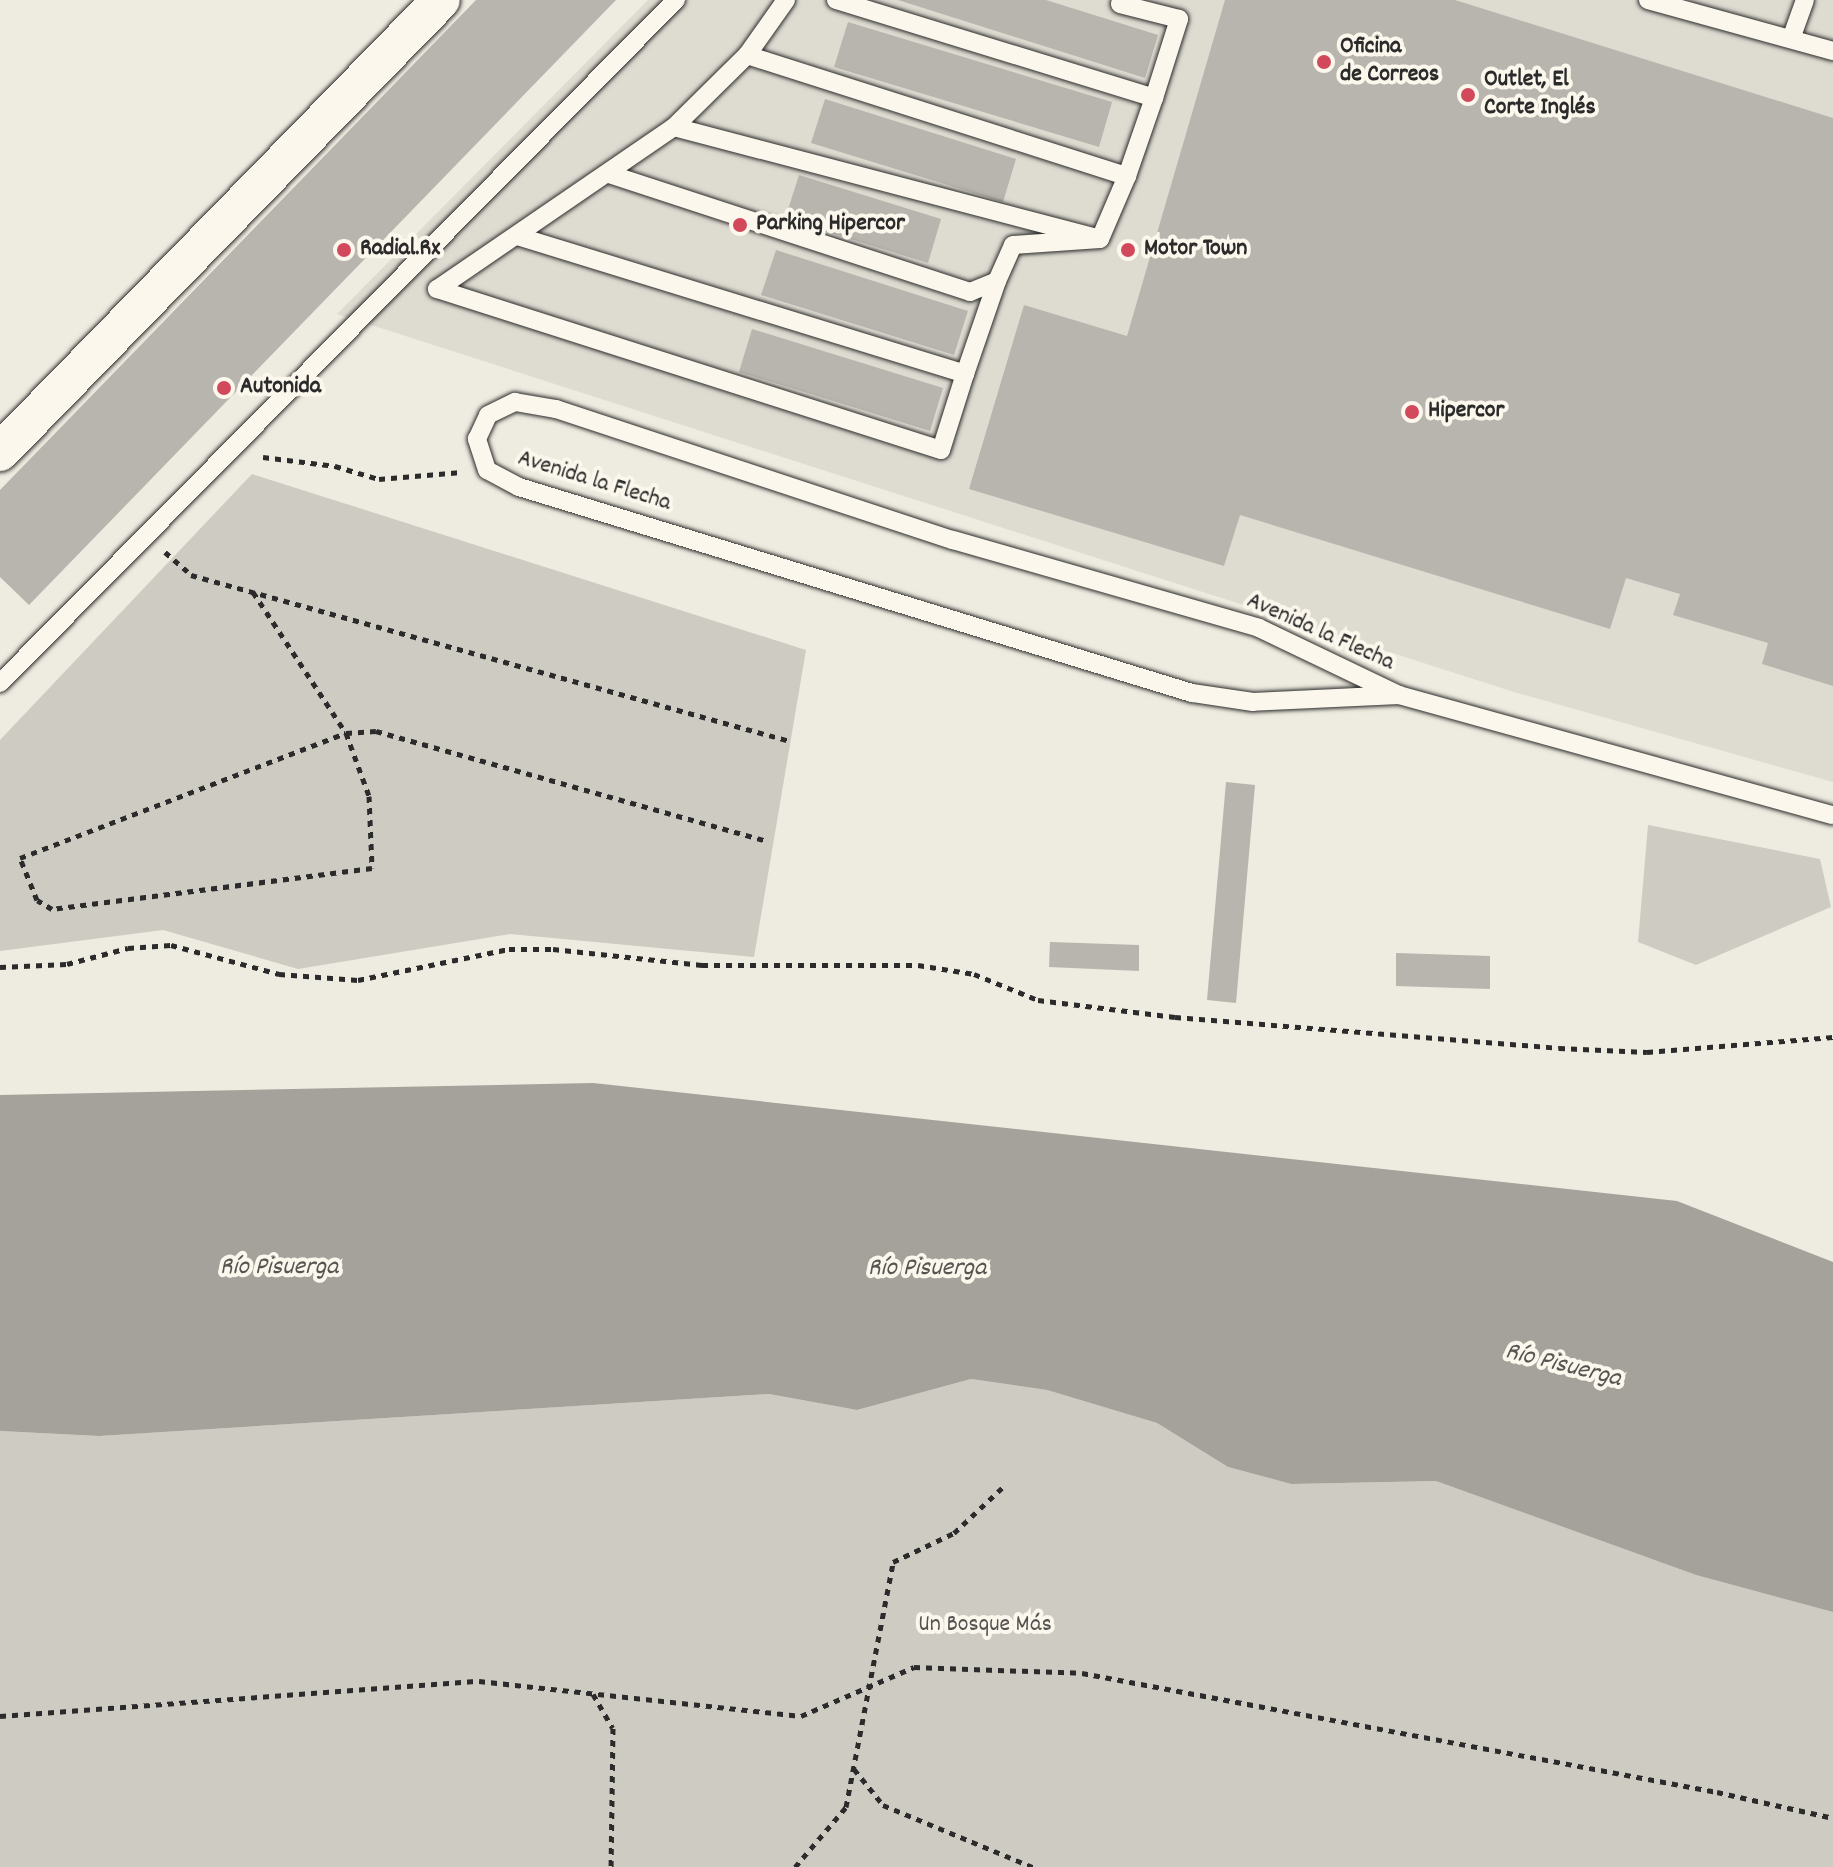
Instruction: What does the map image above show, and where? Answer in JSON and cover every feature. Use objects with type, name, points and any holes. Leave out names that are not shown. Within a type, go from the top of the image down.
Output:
[{"type":"street","points":[[0,452],[441,0]]},
{"type":"street","points":[[0,411],[50,401]]},
{"type":"lane","points":[[0,683],[676,0]]},
{"type":"lane","points":[[786,0],[747,55],[674,127],[437,289],[941,450],[997,281],[1013,245],[1100,239]]},
{"type":"lane","points":[[836,0],[1154,98]]},
{"type":"lane","points":[[1648,0],[1716,8],[1791,39],[1833,51]]},
{"type":"lane","points":[[1791,39],[1805,0]]},
{"type":"lane","points":[[1100,239],[1127,176],[1179,19],[1115,1]]},
{"type":"lane","points":[[747,55],[1127,176]]},
{"type":"lane","points":[[674,127],[1100,239]]},
{"type":"lane","points":[[609,174],[970,292],[997,281]]},
{"type":"lane","points":[[517,236],[965,374]]},
{"type":"lane","name":"Avenida la Flecha","points":[[1399,695],[1253,702],[1192,693],[519,487],[487,470],[477,439],[488,415],[515,402],[530,402],[953,540],[1259,628],[1399,695],[1833,815]]},
{"type":"path","points":[[228,453],[335,466],[379,479],[487,470]]},
{"type":"path","points":[[146,536],[191,575],[790,741]]},
{"type":"path","points":[[253,592],[346,733],[369,796],[372,868],[52,909],[37,900],[20,858],[346,733],[376,731],[764,840]]},
{"type":"path","points":[[0,967],[67,964],[128,948],[171,945],[279,974],[358,980],[509,949],[553,949],[702,965],[918,965],[974,974],[1038,1000],[1175,1017],[1559,1048],[1647,1052],[1833,1037]]},
{"type":"path","points":[[795,1867],[846,1807],[893,1562],[954,1533],[1004,1486]]},
{"type":"path","points":[[0,1716],[479,1681],[801,1716],[914,1667],[1082,1673],[1717,1792],[1833,1818]]},
{"type":"path","points":[[592,1693],[613,1728],[611,1867]]},
{"type":"path","points":[[854,1768],[883,1805],[1033,1867]]},
{"type":"shaded area","points":[[648,0],[1833,0],[1833,782],[1514,692],[337,314]]},
{"type":"green space","points":[[252,474],[806,650],[754,957],[510,934],[298,969],[163,930],[0,951],[0,740]]},
{"type":"green space","points":[[1648,825],[1820,859],[1831,907],[1696,965],[1638,942]]},
{"type":"green space","name":"Un Bosque Más","points":[[971,1379],[1047,1390],[1157,1423],[1228,1467],[1291,1484],[1436,1481],[1696,1575],[1833,1612],[1833,1867],[0,1867],[0,1431],[99,1436],[769,1394],[857,1410]]},
{"type":"water","name":"Río Pisuerga","points":[[593,1083],[1677,1201],[1833,1262],[1833,1612],[1696,1575],[1436,1481],[1291,1484],[1228,1467],[1157,1423],[1047,1390],[971,1379],[857,1410],[769,1394],[99,1436],[0,1431],[0,1095]]},
{"type":"building","points":[[476,0],[616,0],[29,605],[0,577],[0,490]]},
{"type":"building","points":[[898,0],[1046,0],[1158,35],[1145,78]]},
{"type":"building","name":"Hipercor","points":[[1225,0],[1455,0],[1833,118],[1833,686],[1762,664],[1768,643],[1673,615],[1680,594],[1626,578],[1610,629],[1240,515],[1224,566],[969,489],[1024,305],[1127,336]]},
{"type":"building","points":[[848,22],[1112,102],[1099,147],[834,67]]},
{"type":"building","points":[[825,99],[1016,159],[1003,202],[811,143]]},
{"type":"building","points":[[799,175],[941,219],[928,263],[785,219]]},
{"type":"building","points":[[776,250],[968,311],[954,355],[761,295]]},
{"type":"building","points":[[752,329],[943,388],[930,431],[739,372]]},
{"type":"building","points":[[1226,782],[1255,785],[1236,1003],[1207,1000]]},
{"type":"building","points":[[1050,942],[1139,945],[1139,971],[1049,967]]},
{"type":"building","points":[[1396,953],[1490,956],[1490,989],[1396,986]]},
{"type":"place","name":"Oficina de Correos","points":[[1324,62]]},
{"type":"place","name":"Outlet, El Corte Inglés","points":[[1468,95]]},
{"type":"place","name":"Parking Hipercor","points":[[740,225]]},
{"type":"place","name":"Radial.Rx","points":[[344,250]]},
{"type":"place","name":"Motor Town","points":[[1128,250]]},
{"type":"place","name":"Autonida","points":[[224,388]]},
{"type":"place","name":"Hipercor","points":[[1412,412]]}]
